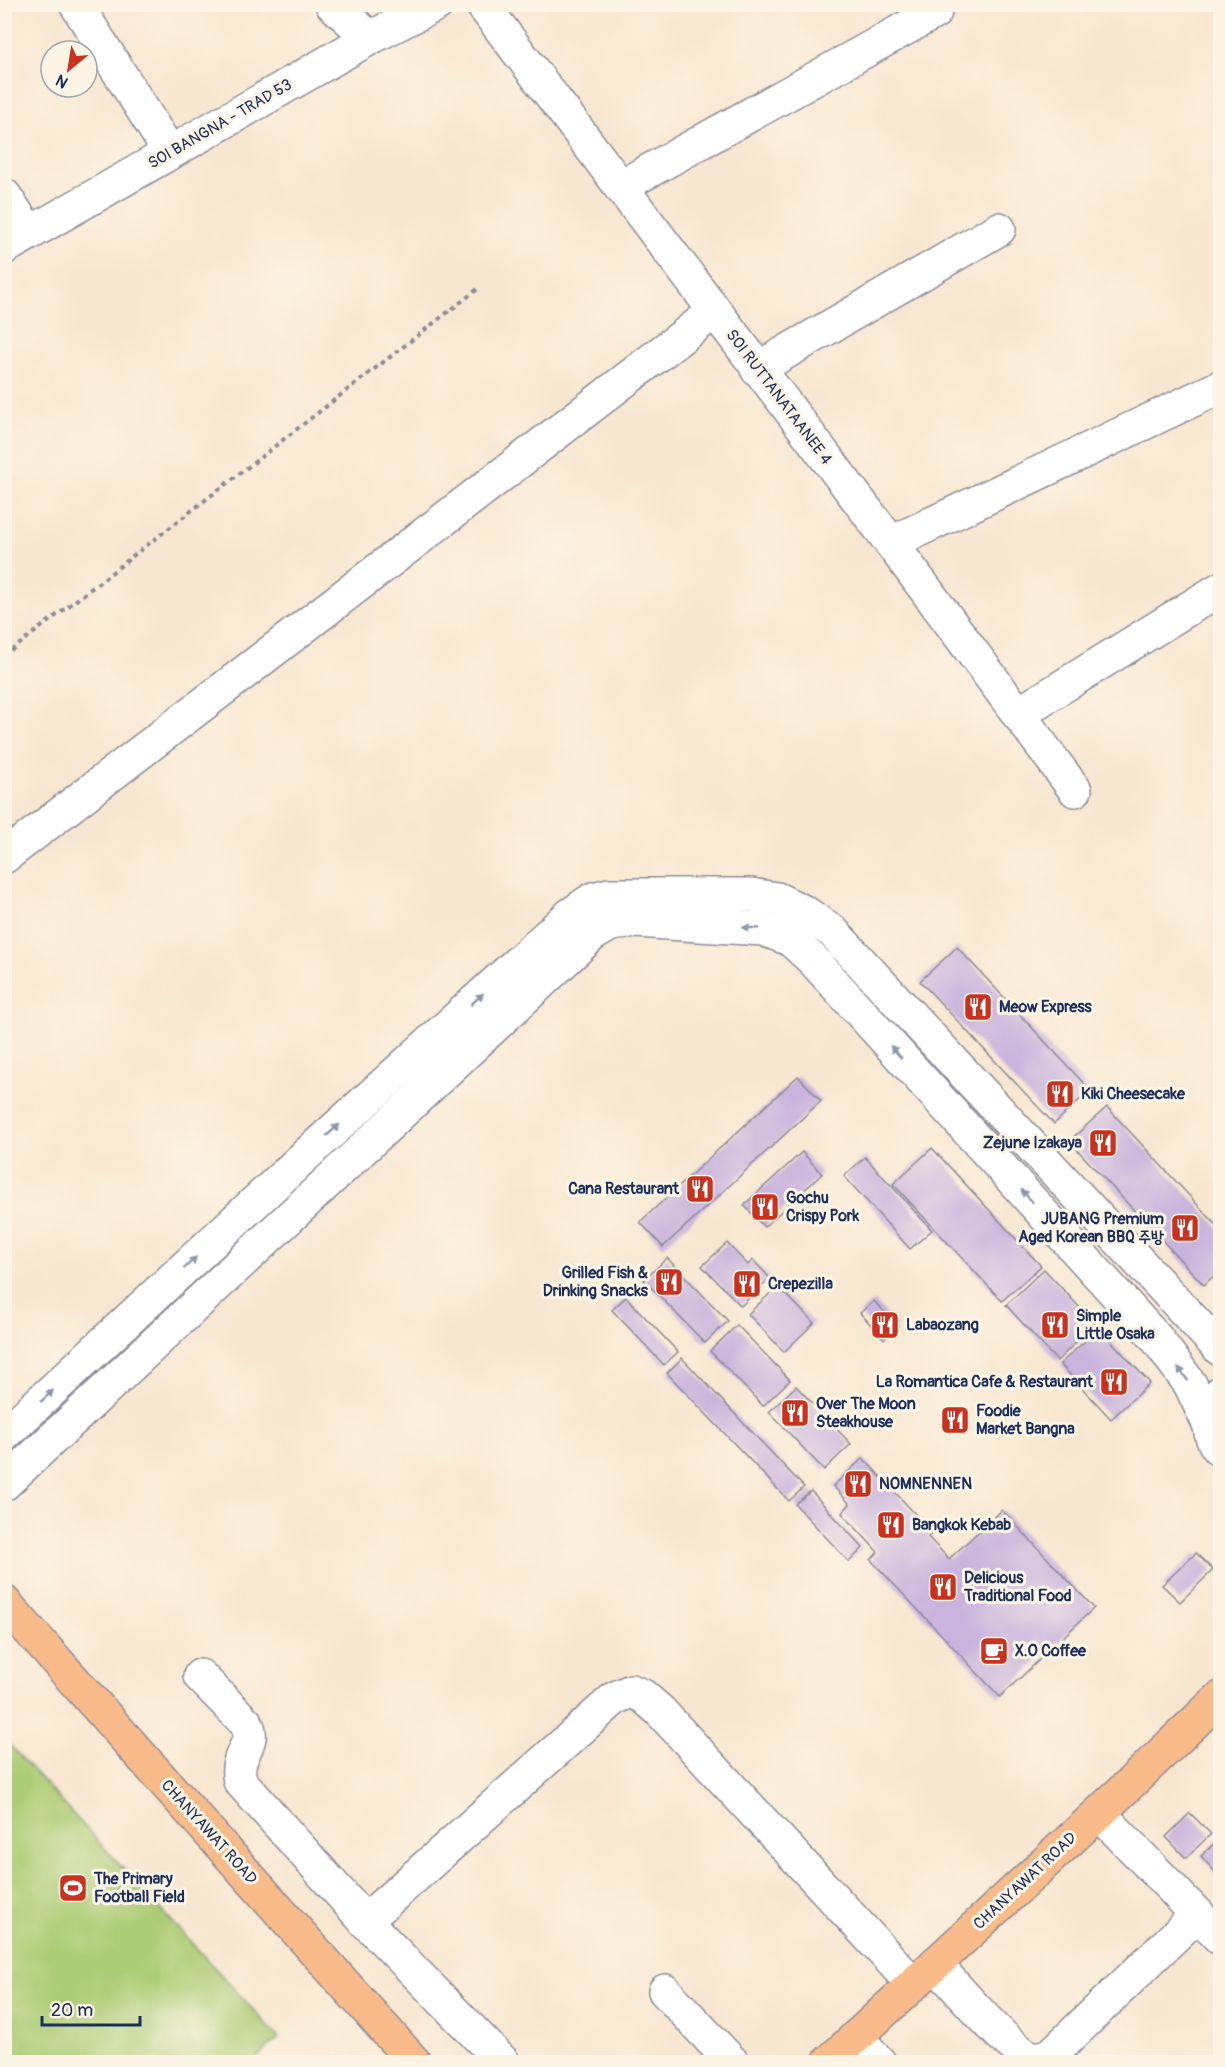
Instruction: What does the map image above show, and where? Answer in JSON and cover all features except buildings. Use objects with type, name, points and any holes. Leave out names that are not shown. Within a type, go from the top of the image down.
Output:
[{"type":"main road","name":"CHANYAWAT ROAD","points":[[4,1602],[414,2062]]},
{"type":"main road","name":"CHANYAWAT ROAD","points":[[829,2062],[1221,1698]]},
{"type":"street","points":[[76,4],[170,153]]},
{"type":"street","points":[[332,4],[370,38]]},
{"type":"street","name":"SOI BANGNA - TRAD 53","points":[[17,240],[370,38],[437,4]]},
{"type":"street","name":"SOI RUTTANATAANEE 4","points":[[482,4],[891,543],[1075,790]]},
{"type":"street","points":[[620,188],[935,12]]},
{"type":"street","points":[[4,195],[17,240]]},
{"type":"street","points":[[757,369],[999,229]]},
{"type":"street","points":[[4,856],[714,312]]},
{"type":"street","points":[[891,543],[1221,387]]},
{"type":"street","points":[[1018,714],[1221,589]]},
{"type":"street","points":[[4,1435],[306,1155],[570,915],[593,899],[609,895],[751,894],[777,899],[804,912],[832,931],[1221,1349]]},
{"type":"street","points":[[4,1484],[592,935],[611,924],[636,921],[763,928],[790,939],[813,960],[1157,1339],[1190,1384],[1215,1438]]},
{"type":"street","points":[[843,994],[870,971]]},
{"type":"street","points":[[306,1155],[330,1180]]},
{"type":"street","points":[[1215,1438],[1213,1405],[1221,1393]]},
{"type":"street","points":[[200,1676],[246,1723],[249,1729],[251,1737],[237,1769],[240,1781],[365,1921],[503,2062]]},
{"type":"street","points":[[365,1921],[615,1698],[631,1691],[643,1696],[660,1711],[924,1974],[1015,2048],[1032,2058],[1042,2058],[1052,2054],[1198,1914]]},
{"type":"street","points":[[1099,1813],[1221,1938]]},
{"type":"street","points":[[665,1991],[732,2062]]},
{"type":"street","points":[[856,2037],[879,2062]]},
{"type":"path","points":[[4,656],[479,288]]},
{"type":"green space","name":"The Primary Football Field","points":[[4,1739],[279,2038],[252,2062],[5,2062]]},
{"type":"place","name":"Meow Express","points":[[978,1007]]},
{"type":"place","name":"Kiki Cheesecake","points":[[1060,1094]]},
{"type":"place","name":"Zejune Izakaya","points":[[1103,1143]]},
{"type":"place","name":"Cana Restaurant","points":[[700,1189]]},
{"type":"place","name":"Gochu Crispy Pork","points":[[765,1207]]},
{"type":"place","name":"JUBANG Premium Aged Korean BBQ 주방","points":[[1185,1228]]},
{"type":"place","name":"Grilled Fish & Drinking Snacks","points":[[669,1282]]},
{"type":"place","name":"Crepezilla","points":[[747,1284]]},
{"type":"place","name":"Labaozang","points":[[885,1325]]},
{"type":"place","name":"Simple Little Osaka","points":[[1055,1325]]},
{"type":"place","name":"La Romantica Cafe & Restaurant","points":[[1114,1382]]},
{"type":"place","name":"Over The Moon Steakhouse","points":[[795,1413]]},
{"type":"place","name":"Foodie Market Bangna","points":[[955,1420]]},
{"type":"place","name":"NOMNENNEN","points":[[858,1484]]},
{"type":"place","name":"Bangkok Kebab","points":[[891,1525]]},
{"type":"place","name":"Delicious Traditional Food","points":[[943,1587]]},
{"type":"place","name":"X.O Coffee","points":[[994,1651]]},
{"type":"place","name":"The Primary Football Field","points":[[73,1888]]}]
